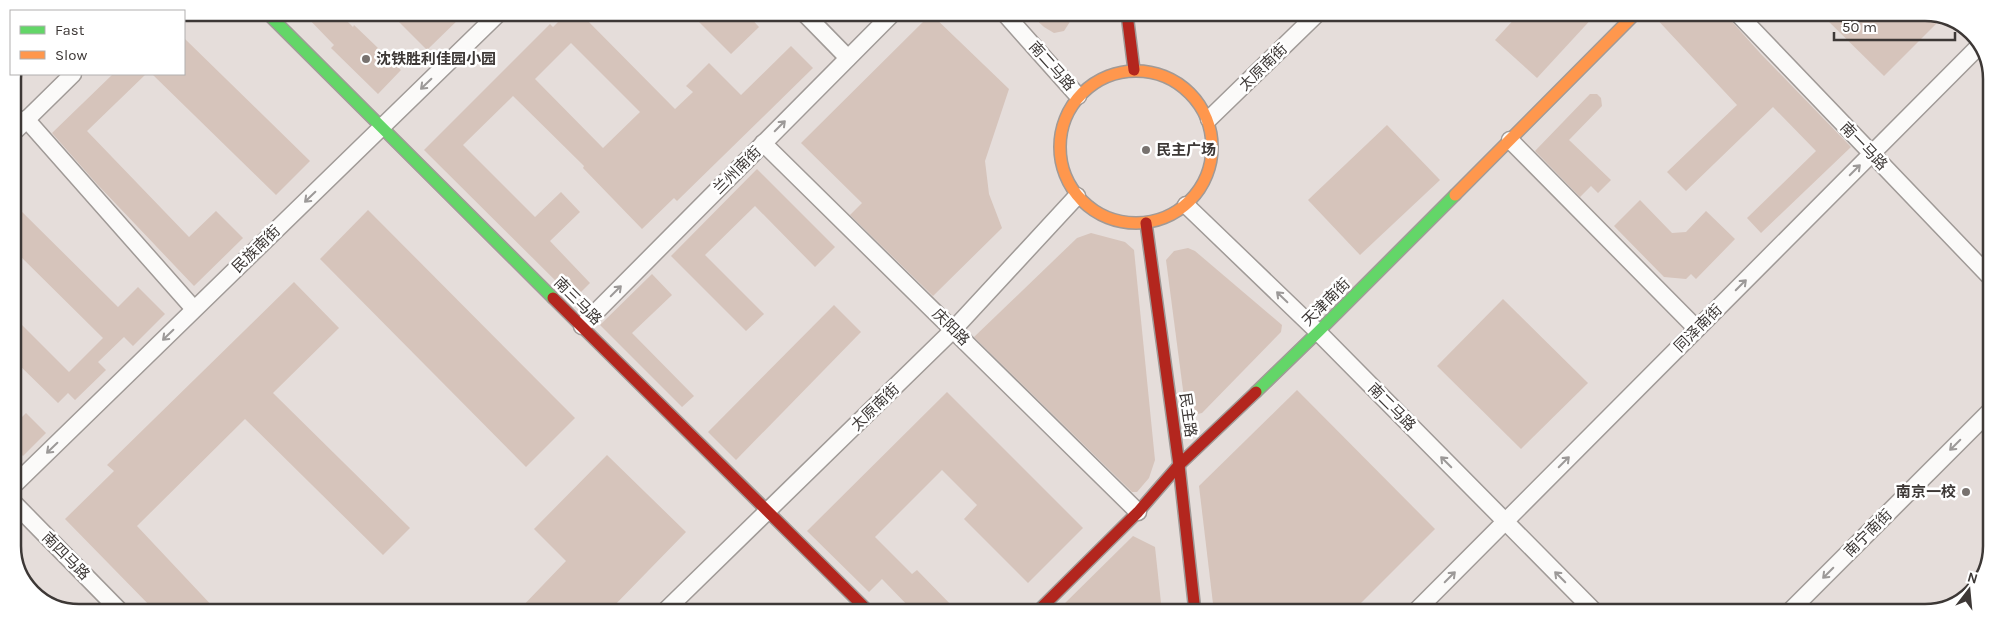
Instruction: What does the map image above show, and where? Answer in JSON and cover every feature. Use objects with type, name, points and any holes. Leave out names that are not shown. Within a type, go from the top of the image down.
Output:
[{"type":"street","name":"南三马路","points":[[275,21],[861,604]]},
{"type":"street","name":"民族南街","points":[[21,478],[491,21]]},
{"type":"street","points":[[812,21],[848,58]]},
{"type":"street","name":"兰州南街","points":[[582,326],[885,21]]},
{"type":"street","name":"南二马路","points":[[1011,21],[1078,96]]},
{"type":"street","points":[[1128,21],[1134,70]]},
{"type":"street","name":"太原南街","points":[[1209,119],[1310,21]]},
{"type":"street","name":"天津南街","points":[[1045,604],[1138,512],[1179,465],[1318,332],[1629,21]]},
{"type":"street","name":"南一马路","points":[[1745,21],[1983,270]]},
{"type":"street","name":"同泽南街","points":[[1423,604],[1974,50]]},
{"type":"street","points":[[1134,70],[1157,73],[1179,83],[1197,99],[1209,119],[1214,143],[1211,166],[1202,188],[1186,205],[1167,217],[1146,223],[1120,222],[1097,212],[1078,196],[1066,177],[1060,157],[1060,135],[1067,114],[1078,96],[1094,82],[1113,74],[1134,70]]},
{"type":"street","points":[[21,124],[72,75]]},
{"type":"street","points":[[26,119],[194,309]]},
{"type":"street","points":[[1510,140],[1697,328]]},
{"type":"street","name":"庆阳路","points":[[763,143],[1138,512]]},
{"type":"street","name":"太原南街","points":[[673,604],[953,330],[1078,196]]},
{"type":"street","name":"南二马路","points":[[1186,205],[1318,332],[1587,604]]},
{"type":"street","name":"民主路","points":[[1146,223],[1179,465],[1195,604]]},
{"type":"street","name":"南宁南街","points":[[1797,604],[1983,418]]},
{"type":"street","name":"南四马路","points":[[21,510],[114,604]]},
{"type":"building","name":"沈铁胜利佳园小园","points":[[311,21],[347,21],[353,27],[354,25],[401,70],[378,94],[331,48],[334,45]]},
{"type":"building","points":[[398,21],[457,21],[427,50]]},
{"type":"building","points":[[559,21],[588,21],[675,109],[693,92],[686,86],[709,63],[741,95],[791,46],[813,68],[677,201],[674,198],[642,229],[583,168],[584,166],[513,96],[463,145],[535,217],[561,192],[580,212],[550,241],[590,283],[574,299],[424,150],[550,24],[553,27]],"holes":[[[571,43],[640,112],[603,148],[535,79]]]},
{"type":"building","points":[[698,21],[753,21],[759,27],[731,54]]},
{"type":"building","points":[[924,21],[938,21],[1009,89],[985,161],[989,194],[1002,228],[933,296],[850,215],[862,203],[801,143]]},
{"type":"building","points":[[1038,21],[1070,21],[1064,31],[1054,33]]},
{"type":"building","points":[[1513,21],[1590,21],[1537,78],[1495,40]]},
{"type":"building","points":[[1659,21],[1731,21],[1851,147],[1761,233],[1747,218],[1816,151],[1773,107],[1686,191],[1667,172],[1737,105]]},
{"type":"building","points":[[1828,21],[1937,23],[1884,76]]},
{"type":"building","points":[[185,39],[310,161],[276,195],[153,75],[185,75]]},
{"type":"building","points":[[112,75],[145,75],[87,131],[189,237],[216,211],[243,238],[194,286],[96,183],[52,133]]},
{"type":"building","points":[[1590,94],[1597,94],[1601,98],[1602,106],[1569,140],[1611,180],[1598,193],[1591,186],[1580,197],[1535,151]]},
{"type":"building","points":[[1387,125],[1440,180],[1360,255],[1308,200]]},
{"type":"building","points":[[757,169],[835,247],[815,267],[755,206],[705,255],[764,314],[746,331],[671,256]]},
{"type":"building","points":[[1640,200],[1672,233],[1686,232],[1706,211],[1735,239],[1696,279],[1691,274],[1686,279],[1664,277],[1614,226]]},
{"type":"building","points":[[368,210],[575,418],[526,467],[320,259]]},
{"type":"building","points":[[21,211],[118,307],[138,287],[165,314],[133,346],[124,337],[98,362],[106,370],[75,400],[68,393],[58,403],[21,367],[21,324],[69,372],[103,338],[21,257]]},
{"type":"building","points":[[1091,233],[1125,242],[1134,250],[1155,460],[1149,478],[1137,492],[1132,492],[974,337],[1077,238]]},
{"type":"building","points":[[1188,248],[1195,251],[1282,325],[1281,332],[1202,413],[1190,416],[1186,413],[1166,260],[1174,251]]},
{"type":"building","points":[[652,274],[672,295],[632,333],[694,396],[682,407],[600,325]]},
{"type":"building","points":[[294,282],[339,328],[273,393],[410,528],[383,555],[245,419],[137,526],[210,604],[148,604],[65,519],[114,471],[107,465]]},
{"type":"building","points":[[1503,299],[1588,383],[1521,449],[1437,366]]},
{"type":"building","points":[[834,305],[861,332],[736,460],[708,432]]},
{"type":"building","points":[[1297,390],[1435,529],[1360,604],[1213,604],[1199,486]]},
{"type":"building","points":[[947,392],[1083,528],[1028,583],[964,519],[977,505],[942,470],[875,537],[912,574],[917,570],[950,604],[906,604],[882,579],[869,592],[807,531]]},
{"type":"building","points":[[26,413],[46,433],[23,456],[21,454],[21,418]]},
{"type":"building","points":[[607,455],[686,532],[616,604],[525,604],[566,561],[534,529]]},
{"type":"building","points":[[1133,536],[1155,547],[1161,604],[1064,604]]},
{"type":"traffic: fast","points":[[275,21],[553,298]]},
{"type":"traffic: fast","points":[[1256,392],[1455,195]]},
{"type":"traffic: slow","points":[[1455,195],[1628,21]]},
{"type":"traffic: slow","points":[[1136,71],[1151,72],[1165,76],[1190,93],[1207,118],[1211,132],[1212,147],[1211,162],[1207,176],[1190,201],[1165,218],[1151,222],[1136,223],[1121,222],[1107,218],[1082,201],[1065,176],[1061,162],[1060,147],[1061,132],[1065,118],[1082,93],[1107,76],[1121,72],[1136,71]]},
{"type":"traffic: jam","points":[[1128,21],[1134,70]]},
{"type":"traffic: jam","points":[[1146,223],[1179,465],[1194,604]]},
{"type":"traffic: jam","points":[[553,298],[861,604]]},
{"type":"traffic: jam","points":[[1045,604],[1138,512],[1179,465],[1256,392]]},
{"type":"place","name":"沈铁胜利佳园小园","points":[[366,59]]},
{"type":"place","name":"民主广场","points":[[1146,150]]},
{"type":"place","name":"南京一校","points":[[1966,492]]}]
